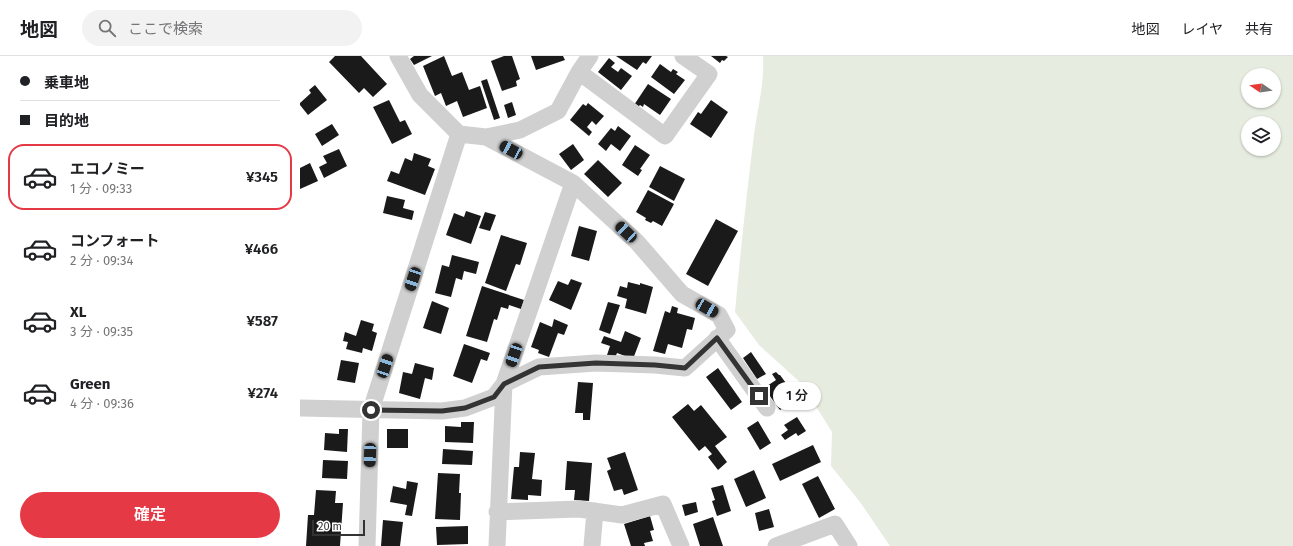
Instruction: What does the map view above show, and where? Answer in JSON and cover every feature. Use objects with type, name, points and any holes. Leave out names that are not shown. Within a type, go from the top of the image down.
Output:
[{"type":"street","points":[[398,56],[420,95],[459,134],[486,137],[520,130],[558,111],[579,72],[590,56]]},
{"type":"street","points":[[579,72],[665,136],[709,74],[683,56]]},
{"type":"street","points":[[367,546],[371,410],[459,134]]},
{"type":"street","points":[[300,408],[442,411],[465,408],[494,397],[504,384],[539,367],[596,363],[655,365],[685,368],[727,330],[719,315],[682,294],[637,242],[573,183],[486,137]]},
{"type":"street","points":[[496,546],[504,384],[573,183]]},
{"type":"street","points":[[717,338],[767,408]]},
{"type":"street","points":[[497,512],[579,509],[622,515],[663,504],[681,546]]},
{"type":"street","points":[[592,546],[595,511]]},
{"type":"street","points":[[776,546],[835,524],[849,546]]},
{"type":"shaded area","points":[[763,56],[1293,56],[1293,546],[890,546],[860,502],[831,466],[832,432],[802,384],[759,345],[735,312],[754,132],[763,78]]},
{"type":"building","points":[[335,56],[361,56],[387,84],[373,97],[364,88],[359,93],[329,62]]},
{"type":"building","points":[[414,56],[432,56],[414,65],[410,59]]},
{"type":"building","points":[[444,56],[452,76],[462,72],[469,90],[480,86],[487,108],[463,117],[457,101],[446,106],[441,93],[435,96],[423,66]]},
{"type":"building","points":[[504,56],[512,56],[520,79],[516,81],[517,86],[502,91],[491,61]]},
{"type":"building","points":[[531,56],[563,56],[565,60],[536,70]]},
{"type":"building","points":[[616,56],[652,56],[646,64],[643,62],[637,70]]},
{"type":"building","points":[[711,56],[726,56],[728,57],[720,63]]},
{"type":"building","points":[[609,58],[615,63],[611,67],[618,72],[621,68],[632,76],[621,90],[598,72]]},
{"type":"building","points":[[660,64],[671,72],[673,69],[678,72],[676,74],[685,80],[674,94],[651,77]]},
{"type":"building","points":[[487,79],[500,118],[494,120],[481,81]]},
{"type":"building","points":[[648,84],[671,99],[660,115],[644,104],[643,107],[640,105],[638,107],[634,105]]},
{"type":"building","points":[[315,85],[327,100],[308,115],[300,103],[311,93],[309,90]]},
{"type":"building","points":[[389,100],[400,122],[405,120],[412,134],[392,144],[373,107]]},
{"type":"building","points":[[711,100],[728,112],[711,138],[690,124],[698,112],[701,114]]},
{"type":"building","points":[[512,102],[516,115],[508,118],[504,105]]},
{"type":"building","points":[[588,103],[604,116],[596,125],[592,121],[587,127],[592,132],[589,136],[570,120],[583,104],[586,106]]},
{"type":"building","points":[[332,124],[339,135],[322,146],[315,134]]},
{"type":"building","points":[[618,126],[631,136],[620,151],[611,144],[606,151],[598,144],[611,128],[615,131]]},
{"type":"building","points":[[573,144],[584,160],[571,170],[559,154]]},
{"type":"building","points":[[635,145],[650,155],[640,169],[642,170],[638,176],[622,165]]},
{"type":"building","points":[[339,149],[347,166],[324,178],[319,167],[327,163],[323,156]]},
{"type":"building","points":[[414,153],[431,159],[428,166],[435,169],[425,195],[387,181],[391,171],[399,174],[405,158],[412,161]]},
{"type":"building","points":[[598,160],[622,183],[608,197],[584,174]]},
{"type":"building","points":[[310,163],[318,181],[300,189],[300,168]]},
{"type":"building","points":[[660,166],[685,179],[674,201],[649,187]]},
{"type":"building","points":[[648,190],[674,204],[662,226],[653,221],[651,223],[645,220],[646,218],[636,212]]},
{"type":"building","points":[[387,196],[405,200],[403,208],[414,211],[412,220],[383,213]]},
{"type":"building","points":[[466,211],[481,216],[471,244],[446,235],[454,213],[464,217]]},
{"type":"building","points":[[485,212],[496,215],[490,231],[479,228]]},
{"type":"building","points":[[716,219],[738,231],[708,286],[686,274]]},
{"type":"building","points":[[579,226],[597,231],[589,261],[571,256]]},
{"type":"building","points":[[501,235],[527,243],[520,265],[516,264],[506,291],[485,283]]},
{"type":"building","points":[[452,255],[479,262],[476,274],[464,271],[462,280],[456,278],[451,297],[435,293],[442,265],[449,267]]},
{"type":"building","points":[[571,279],[582,283],[571,310],[549,300],[558,281],[568,285]]},
{"type":"building","points":[[628,282],[640,285],[640,283],[653,287],[646,314],[625,308],[627,299],[617,296],[620,286],[627,288]]},
{"type":"building","points":[[482,286],[524,300],[521,309],[509,305],[508,309],[501,307],[497,320],[494,319],[487,342],[466,336]]},
{"type":"building","points":[[432,301],[449,308],[441,334],[423,328]]},
{"type":"building","points":[[608,302],[620,305],[610,334],[599,330]]},
{"type":"building","points":[[672,306],[678,308],[677,313],[695,318],[692,330],[687,329],[682,348],[668,344],[665,354],[653,351],[665,311],[670,313]]},
{"type":"building","points":[[554,319],[568,325],[564,335],[558,333],[549,357],[538,353],[539,350],[531,347],[540,322],[552,327]]},
{"type":"building","points":[[361,320],[374,324],[372,331],[377,333],[372,351],[363,348],[362,353],[346,349],[348,342],[343,341],[345,332],[356,336]]},
{"type":"building","points":[[625,331],[641,338],[633,359],[617,353],[615,358],[607,355],[610,346],[601,343],[604,336],[621,342]]},
{"type":"building","points":[[464,344],[490,353],[487,361],[481,359],[472,383],[453,376]]},
{"type":"building","points":[[751,352],[766,374],[757,379],[743,358]]},
{"type":"building","points":[[341,360],[359,363],[355,383],[337,380]]},
{"type":"building","points":[[415,363],[434,368],[432,380],[425,378],[420,399],[399,393],[403,372],[412,374]]},
{"type":"building","points":[[718,368],[742,402],[731,410],[706,377]]},
{"type":"building","points":[[776,372],[794,394],[789,397],[793,401],[780,410],[764,388],[776,380],[772,374]]},
{"type":"building","points":[[578,382],[593,383],[590,420],[583,420],[583,413],[575,413]]},
{"type":"building","points":[[688,404],[694,411],[701,405],[727,437],[715,446],[727,462],[718,470],[708,457],[712,454],[705,446],[699,451],[672,417]]},
{"type":"building","points":[[797,417],[806,431],[798,436],[796,433],[785,440],[781,435],[788,430],[784,425]]},
{"type":"building","points":[[758,421],[771,443],[760,450],[747,428]]},
{"type":"building","points":[[461,422],[474,422],[473,443],[445,442],[445,426],[461,427]]},
{"type":"building","points":[[339,429],[348,429],[347,452],[324,450],[325,433],[339,434]]},
{"type":"building","points":[[387,429],[408,429],[408,448],[387,448]]},
{"type":"building","points":[[813,445],[821,462],[780,481],[772,464]]},
{"type":"building","points":[[443,449],[473,451],[472,465],[442,464]]},
{"type":"building","points":[[520,452],[535,453],[532,479],[542,480],[541,496],[528,495],[528,500],[511,499],[514,467],[519,467]]},
{"type":"building","points":[[625,452],[638,490],[624,495],[622,489],[614,491],[607,471],[611,469],[607,458]]},
{"type":"building","points":[[323,460],[348,461],[347,479],[322,478]]},
{"type":"building","points":[[567,461],[592,463],[589,501],[574,500],[575,490],[565,490]]},
{"type":"building","points":[[754,470],[766,498],[746,507],[734,479]]},
{"type":"building","points":[[438,473],[460,474],[460,520],[435,519]]},
{"type":"building","points":[[818,476],[835,509],[819,518],[802,484]]},
{"type":"building","points":[[407,481],[418,483],[412,516],[405,515],[407,505],[390,502],[393,486],[406,489]]},
{"type":"building","points":[[723,485],[731,511],[717,516],[712,501],[715,500],[711,488]]},
{"type":"building","points":[[316,490],[336,491],[335,503],[343,503],[340,546],[306,546],[308,515],[314,515]]},
{"type":"building","points":[[696,502],[698,512],[685,516],[682,505]]},
{"type":"building","points":[[769,509],[774,527],[759,531],[755,513]]},
{"type":"building","points":[[650,516],[654,530],[650,531],[653,541],[644,543],[645,546],[631,546],[624,524]]},
{"type":"building","points":[[713,517],[723,546],[700,546],[693,524]]},
{"type":"building","points":[[383,520],[403,522],[400,546],[381,546]]},
{"type":"building","points":[[468,526],[468,544],[437,545],[436,527]]},
{"type":"route","points":[[371,410],[442,411],[465,408],[494,397],[504,384],[539,367],[596,363],[655,365],[685,368],[717,338],[759,396]]}]
